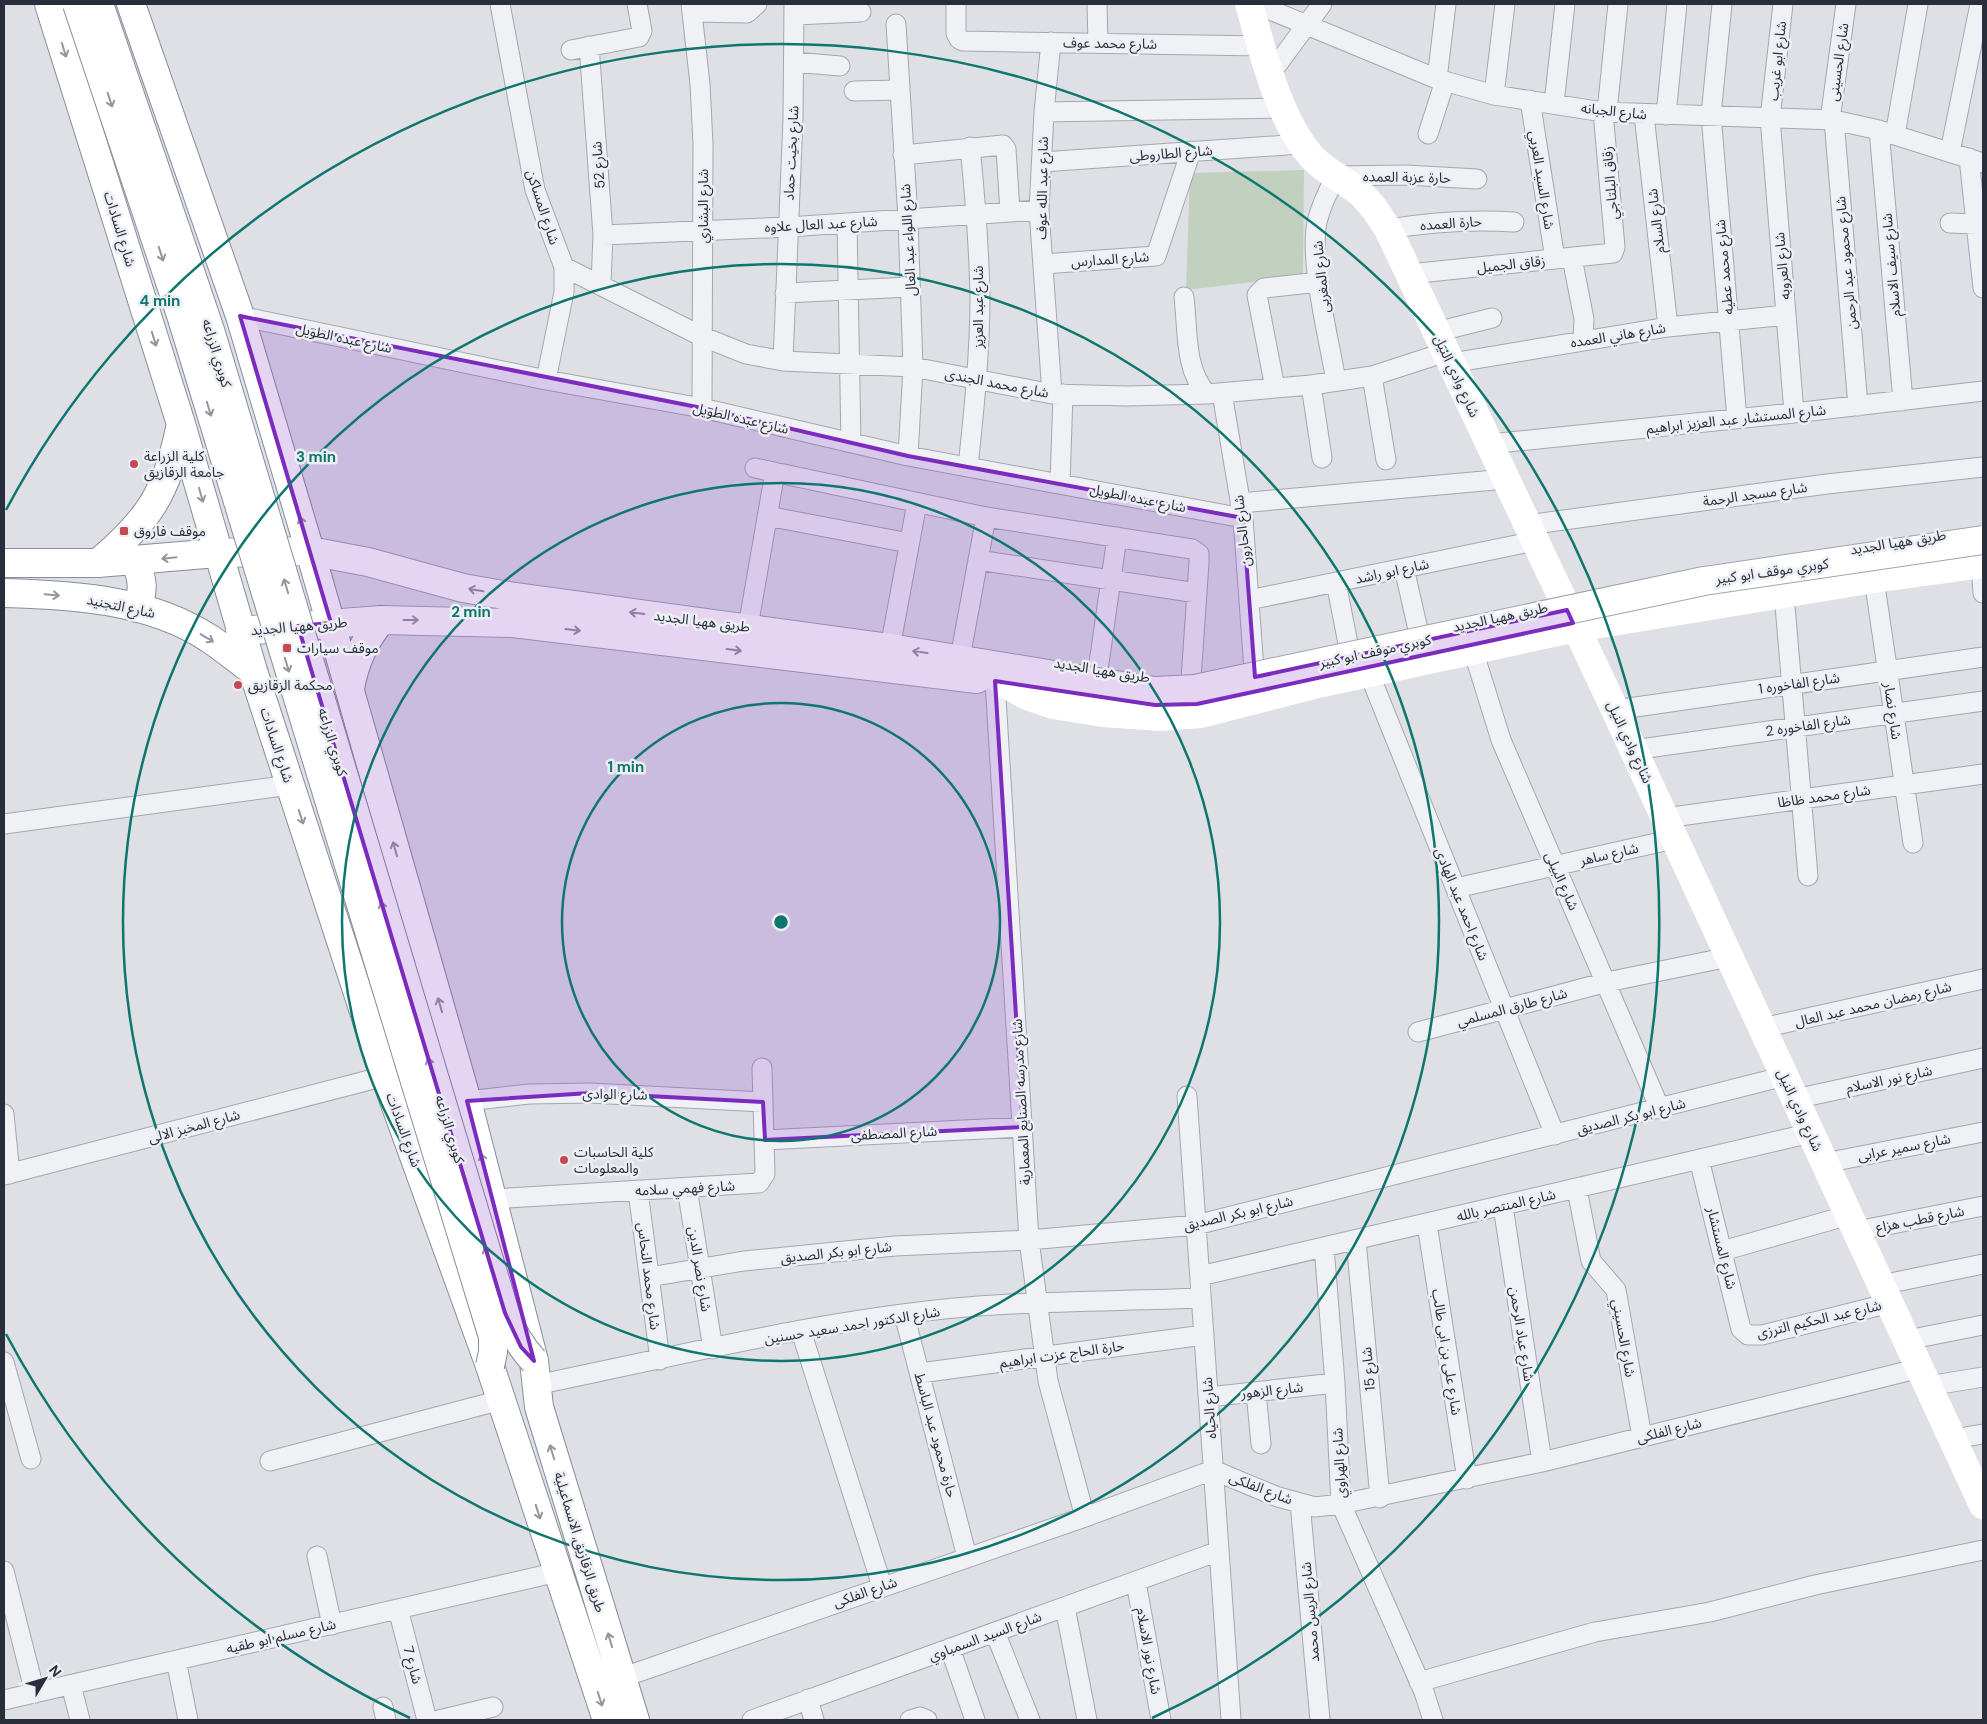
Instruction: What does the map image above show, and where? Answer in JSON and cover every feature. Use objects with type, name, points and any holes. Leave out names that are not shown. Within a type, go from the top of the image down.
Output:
[{"type":"main road","name":"شارع السادات","points":[[49,4],[181,424],[240,631],[385,1076],[490,1366]]},
{"type":"main road","name":"كوبري الزراعه","points":[[77,4],[181,315],[493,1337],[493,1352],[490,1366]]},
{"type":"main road","name":"كوبري الزراعه","points":[[100,4],[210,330],[505,1313],[511,1331],[535,1373]]},
{"type":"main road","points":[[131,4],[240,316],[310,551],[468,1101],[535,1373]]},
{"type":"main road","name":"شارع وادي النيل","points":[[1249,4],[1271,73],[1284,108],[1301,144],[1324,168],[1368,201],[1388,229],[1670,828],[1983,1504]]},
{"type":"main road","points":[[98,563],[125,540],[150,510],[163,489],[174,458],[181,424]]},
{"type":"main road","name":"طريق ههيا الجديد","points":[[1089,682],[1192,679],[1254,670],[1564,603],[1766,563],[1983,529]]},
{"type":"main road","name":"طريق ههيا الجديد","points":[[217,553],[310,551],[368,562],[455,586],[509,596],[748,627],[960,658],[1000,677],[1027,696],[1053,705],[1103,713],[1162,717],[1201,714],[1369,673],[1576,628],[1874,579],[1983,556]]},
{"type":"main road","points":[[4,563],[98,563],[217,553]]},
{"type":"main road","name":"كوبري موقف ابو كبير","points":[[1000,677],[1089,682],[1155,691],[1195,689],[1704,581],[1983,556]]},
{"type":"main road","points":[[135,561],[142,576],[142,592],[137,608]]},
{"type":"main road","name":"شارع التجنيد","points":[[4,593],[107,600],[160,614],[209,638],[253,671]]},
{"type":"main road","points":[[350,690],[355,664],[365,640],[381,620]]},
{"type":"main road","name":"طريق ههيا الجديد","points":[[240,631],[381,620],[514,623],[1000,677]]},
{"type":"main road","name":"طريق الزقازيق, الاسماعيلية","points":[[490,1366],[607,1720]]},
{"type":"main road","name":"طريق الزقازيق, الاسماعيلية","points":[[535,1373],[539,1407],[635,1720]]},
{"type":"street","name":"شارع المساكن","points":[[500,4],[535,190],[564,267],[564,292],[546,380]]},
{"type":"street","name":"شارع 52","points":[[601,284],[603,235],[580,48],[639,37],[642,31],[637,4]]},
{"type":"street","points":[[691,8],[747,12],[757,4]]},
{"type":"street","name":"شارع محمد عوف","points":[[956,4],[956,33],[959,39],[1261,46]]},
{"type":"street","points":[[1097,4],[1098,43]]},
{"type":"street","name":"شارع الجبانه","points":[[1256,4],[1441,80],[1494,94],[1605,112],[1832,120],[1887,132],[1976,161]]},
{"type":"street","points":[[1271,73],[1322,4]]},
{"type":"street","points":[[1428,134],[1441,80],[1446,4]]},
{"type":"street","points":[[1494,94],[1506,4]]},
{"type":"street","points":[[1554,104],[1565,4]]},
{"type":"street","name":"زقاق البلتاجي","points":[[1613,253],[1616,247],[1605,112],[1618,4]]},
{"type":"street","points":[[1666,115],[1677,4]]},
{"type":"street","name":"شارع محمد عطيه","points":[[1722,4],[1711,116],[1737,419]]},
{"type":"street","name":"شارع ابو غريب","points":[[1770,118],[1783,4]]},
{"type":"street","name":"شارع الحسينى","points":[[1832,120],[1846,4]]},
{"type":"street","name":"شارع سيف الاسلام","points":[[1903,401],[1887,132],[1918,4]]},
{"type":"street","points":[[1950,152],[1980,4]]},
{"type":"street","name":"شارع البشاري","points":[[691,8],[700,94],[703,231],[702,408]]},
{"type":"street","points":[[795,9],[861,12]]},
{"type":"street","name":"شارع بخيت حماد","points":[[783,361],[795,9]]},
{"type":"street","name":"شارع اللواء عبد العال","points":[[896,24],[908,219],[913,367],[908,456]]},
{"type":"street","name":"شارع عبد الله عوف","points":[[1051,42],[1044,112],[1039,210],[1057,394],[1060,484]]},
{"type":"street","points":[[794,62],[840,66]]},
{"type":"street","points":[[854,91],[900,90]]},
{"type":"street","name":"شارع السيد العربي","points":[[1530,100],[1563,259],[1584,319],[1583,340]]},
{"type":"street","points":[[1044,112],[1284,108]]},
{"type":"street","name":"شارع السلام","points":[[1644,114],[1668,327]]},
{"type":"street","name":"شارع العروبه","points":[[1770,118],[1794,413]]},
{"type":"street","name":"شارع محمود عبد الرحمن","points":[[1832,120],[1858,406]]},
{"type":"street","name":"شارع الطاروطى","points":[[1042,162],[1301,144]]},
{"type":"street","points":[[903,155],[1003,145],[1006,149],[1010,212]]},
{"type":"street","name":"شارع عبد العزيز","points":[[968,467],[977,379],[980,297],[977,215],[970,147]]},
{"type":"street","name":"شارع المدارس","points":[[1043,264],[1156,256],[1191,151]]},
{"type":"street","points":[[1976,161],[1976,224],[1983,288]]},
{"type":"street","name":"حارة عزبة العمده","points":[[1336,176],[1406,175],[1477,179]]},
{"type":"street","name":"شارع المغربى","points":[[1336,176],[1324,199],[1317,223],[1315,249],[1336,381]]},
{"type":"street","name":"شارع عبد العال علاوه","points":[[603,235],[788,227],[1039,210]]},
{"type":"street","name":"حارة العمده","points":[[1388,229],[1429,222],[1463,220],[1514,222]]},
{"type":"street","points":[[847,223],[851,443]]},
{"type":"street","points":[[1950,223],[1976,224]]},
{"type":"street","name":"زقاق الجميل","points":[[1409,274],[1613,253]]},
{"type":"street","name":"شارع محمد الجندى","points":[[564,267],[701,336],[746,354],[783,361],[913,367],[1057,394],[1127,396],[1215,394],[1312,385],[1372,376],[1444,349]]},
{"type":"street","points":[[1275,388],[1257,295],[1264,288],[1319,282]]},
{"type":"street","points":[[785,293],[910,286]]},
{"type":"street","points":[[1184,297],[1191,366],[1197,381],[1215,394]]},
{"type":"street","name":"شارع هاني العمده","points":[[1444,349],[1583,340],[1668,327],[1786,315]]},
{"type":"street","name":"شارع عبده الطويل","points":[[240,316],[546,380],[702,408],[908,456],[1060,484],[1241,511],[1506,479]]},
{"type":"street","points":[[1444,349],[1492,318]]},
{"type":"street","points":[[1372,376],[1386,460]]},
{"type":"street","points":[[1312,385],[1322,458]]},
{"type":"street","name":"شارع المستشار عبد العزيز ابراهيم","points":[[1489,444],[1794,413],[1983,391]]},
{"type":"street","name":"شارع الحارون","points":[[1215,394],[1241,511],[1254,670]]},
{"type":"street","name":"شارع مسجد الرحمة","points":[[1531,533],[1826,484],[1983,467]]},
{"type":"street","points":[[755,468],[986,517],[1192,549],[1199,554],[1192,679]]},
{"type":"street","points":[[748,627],[775,472]]},
{"type":"street","points":[[890,648],[917,503]]},
{"type":"street","points":[[767,516],[909,543]]},
{"type":"street","points":[[960,658],[986,517]]},
{"type":"street","name":"شارع ابو راشد","points":[[1249,600],[1404,568],[1531,533]]},
{"type":"street","points":[[1089,682],[1111,580],[1118,537]]},
{"type":"street","points":[[1983,556],[1983,593]]},
{"type":"street","points":[[978,560],[1197,592]]},
{"type":"street","points":[[1404,568],[1419,634]]},
{"type":"street","name":"شارع نصار","points":[[1874,579],[1913,843]]},
{"type":"street","points":[[1336,582],[1349,649]]},
{"type":"street","points":[[1784,594],[1808,876]]},
{"type":"street","name":"شارع البيلى","points":[[1473,650],[1501,740],[1607,982],[1660,1109]]},
{"type":"street","name":"شارع الفاخوره 1","points":[[1614,710],[1983,657]]},
{"type":"street","name":"شارع احمد عبد الهادى","points":[[1369,673],[1556,1135]]},
{"type":"street","name":"شارع مدرسه الصنايع المعمارية","points":[[1000,677],[1029,1240],[1044,1356],[1084,1517]]},
{"type":"street","name":"شارع الفاخوره 2","points":[[1633,750],[1983,701]]},
{"type":"street","name":"شارع محمد ظاظا","points":[[1670,828],[1801,799],[1983,774]]},
{"type":"street","points":[[4,824],[290,785]]},
{"type":"street","name":"شارع ساهر","points":[[1456,888],[1556,866],[1670,828]]},
{"type":"street","name":"شارع طارق المسلمي","points":[[1418,1032],[1607,982],[1729,957]]},
{"type":"street","name":"شارع رمضان محمد عبد العال","points":[[1762,1028],[1983,979]]},
{"type":"street","name":"شارع نور الاسلام","points":[[1790,1088],[1983,1058]]},
{"type":"street","name":"شارع فهمي سلامه","points":[[493,1199],[759,1183],[765,1174],[762,1068]]},
{"type":"street","name":"شارع المخبز الالى","points":[[7,1174],[385,1076]]},
{"type":"street","name":"شارع ابو بكر الصديق","points":[[649,1277],[744,1260],[895,1246],[1029,1240],[1196,1225],[1660,1109],[1790,1088]]},
{"type":"street","name":"شارع الوادى","points":[[468,1101],[529,1094],[590,1093],[763,1102]]},
{"type":"street","name":"شارع الحياه","points":[[1188,1096],[1231,1720]]},
{"type":"street","points":[[4,1114],[7,1174]]},
{"type":"street","name":"شارع المصطفى","points":[[765,1140],[1023,1127]]},
{"type":"street","name":"شارع سمير عرابى","points":[[1825,1163],[1983,1132]]},
{"type":"street","name":"شارع المنتصر بالله","points":[[1200,1276],[1811,1133]]},
{"type":"street","name":"شارع المستشار","points":[[1699,1159],[1741,1329],[1748,1334]]},
{"type":"street","name":"شارع نصر الدين","points":[[687,1188],[713,1349]]},
{"type":"street","name":"شارع الحسيني","points":[[1577,1188],[1591,1261],[1616,1290],[1642,1437]]},
{"type":"street","name":"شارع محمد النحاس","points":[[638,1191],[660,1360]]},
{"type":"street","name":"شارع عباد الرحمن","points":[[1503,1206],[1542,1462]]},
{"type":"street","name":"شارع قطب هزاع","points":[[1722,1251],[1853,1223],[1983,1206]]},
{"type":"street","name":"شارع على بن ابى طالب","points":[[1426,1224],[1467,1479]]},
{"type":"street","name":"شارع 15","points":[[1356,1240],[1380,1498]]},
{"type":"street","name":"شارع الهراوي","points":[[1324,1247],[1335,1383],[1341,1504],[1419,1682],[1433,1720]]},
{"type":"street","name":"شارع عبد الحكيم الترزى","points":[[1748,1334],[1762,1335],[1983,1264]]},
{"type":"street","name":"شارع الدكتور احمد سعيد حسنين","points":[[535,1373],[660,1360],[802,1331],[904,1314],[1037,1304],[1202,1298]]},
{"type":"street","name":"حارة محمود عبد الباسط","points":[[904,1314],[967,1557]]},
{"type":"street","points":[[1907,1340],[1983,1325]]},
{"type":"street","points":[[802,1331],[882,1586]]},
{"type":"street","name":"حارة الحاج عزت ابراهيم","points":[[920,1373],[1204,1335]]},
{"type":"street","points":[[4,1362],[7,1385],[31,1459]]},
{"type":"street","points":[[1924,1377],[1983,1377]]},
{"type":"street","name":"شارع الفلكى","points":[[622,1678],[1214,1470],[1278,1497],[1300,1503],[1315,1507],[1341,1504],[1380,1498],[1542,1462],[1642,1437],[1924,1377]]},
{"type":"street","name":"شارع الزهور","points":[[1208,1397],[1335,1383]]},
{"type":"street","points":[[1256,1392],[1261,1444]]},
{"type":"street","points":[[270,1461],[501,1400]]},
{"type":"street","points":[[1953,1439],[1983,1434]]},
{"type":"street","name":"شارع الريس محمد","points":[[1300,1503],[1320,1720]]},
{"type":"street","points":[[1419,1682],[1595,1632],[1710,1612],[1815,1585],[1983,1550]]},
{"type":"street","name":"شارع السيد السمباوي","points":[[752,1720],[1219,1551]]},
{"type":"street","points":[[317,1556],[332,1624]]},
{"type":"street","points":[[4,1571],[35,1693]]},
{"type":"street","name":"شارع مسلم ابو طقيه","points":[[4,1700],[558,1572]]},
{"type":"street","name":"شارع نور الاسلام","points":[[1136,1582],[1161,1720]]},
{"type":"street","points":[[1066,1607],[1087,1720]]},
{"type":"street","name":"شارع 7","points":[[398,1609],[427,1720]]},
{"type":"street","points":[[995,1632],[1030,1720]]},
{"type":"street","points":[[950,1648],[975,1720]]},
{"type":"street","points":[[176,1660],[188,1720]]},
{"type":"street","points":[[70,1684],[80,1720]]},
{"type":"street","points":[[808,1699],[814,1720]]},
{"type":"street","points":[[439,1720],[492,1707]]},
{"type":"street","points":[[910,1720],[920,1717],[927,1720]]},
{"type":"highlighted area","points":[[240,316],[702,408],[908,456],[1243,518],[1255,677],[1567,610],[1573,623],[1197,704],[1155,705],[995,681],[1023,1127],[765,1140],[763,1102],[590,1093],[467,1101],[534,1361],[521,1347],[505,1313],[298,626],[331,623]]},
{"type":"green space","points":[[1304,170],[1303,276],[1186,290],[1190,173]]},
{"type":"place","name":"كلية الزراعة جامعة الزقازيق","points":[[134,464]]},
{"type":"place","name":"موقف فاروق","points":[[124,531]]},
{"type":"place","name":"موقف سيارات","points":[[287,648]]},
{"type":"place","name":"محكمة الزقازيق","points":[[238,685]]},
{"type":"place","name":"كلية الحاسبات والمعلومات","points":[[564,1160]]}]
